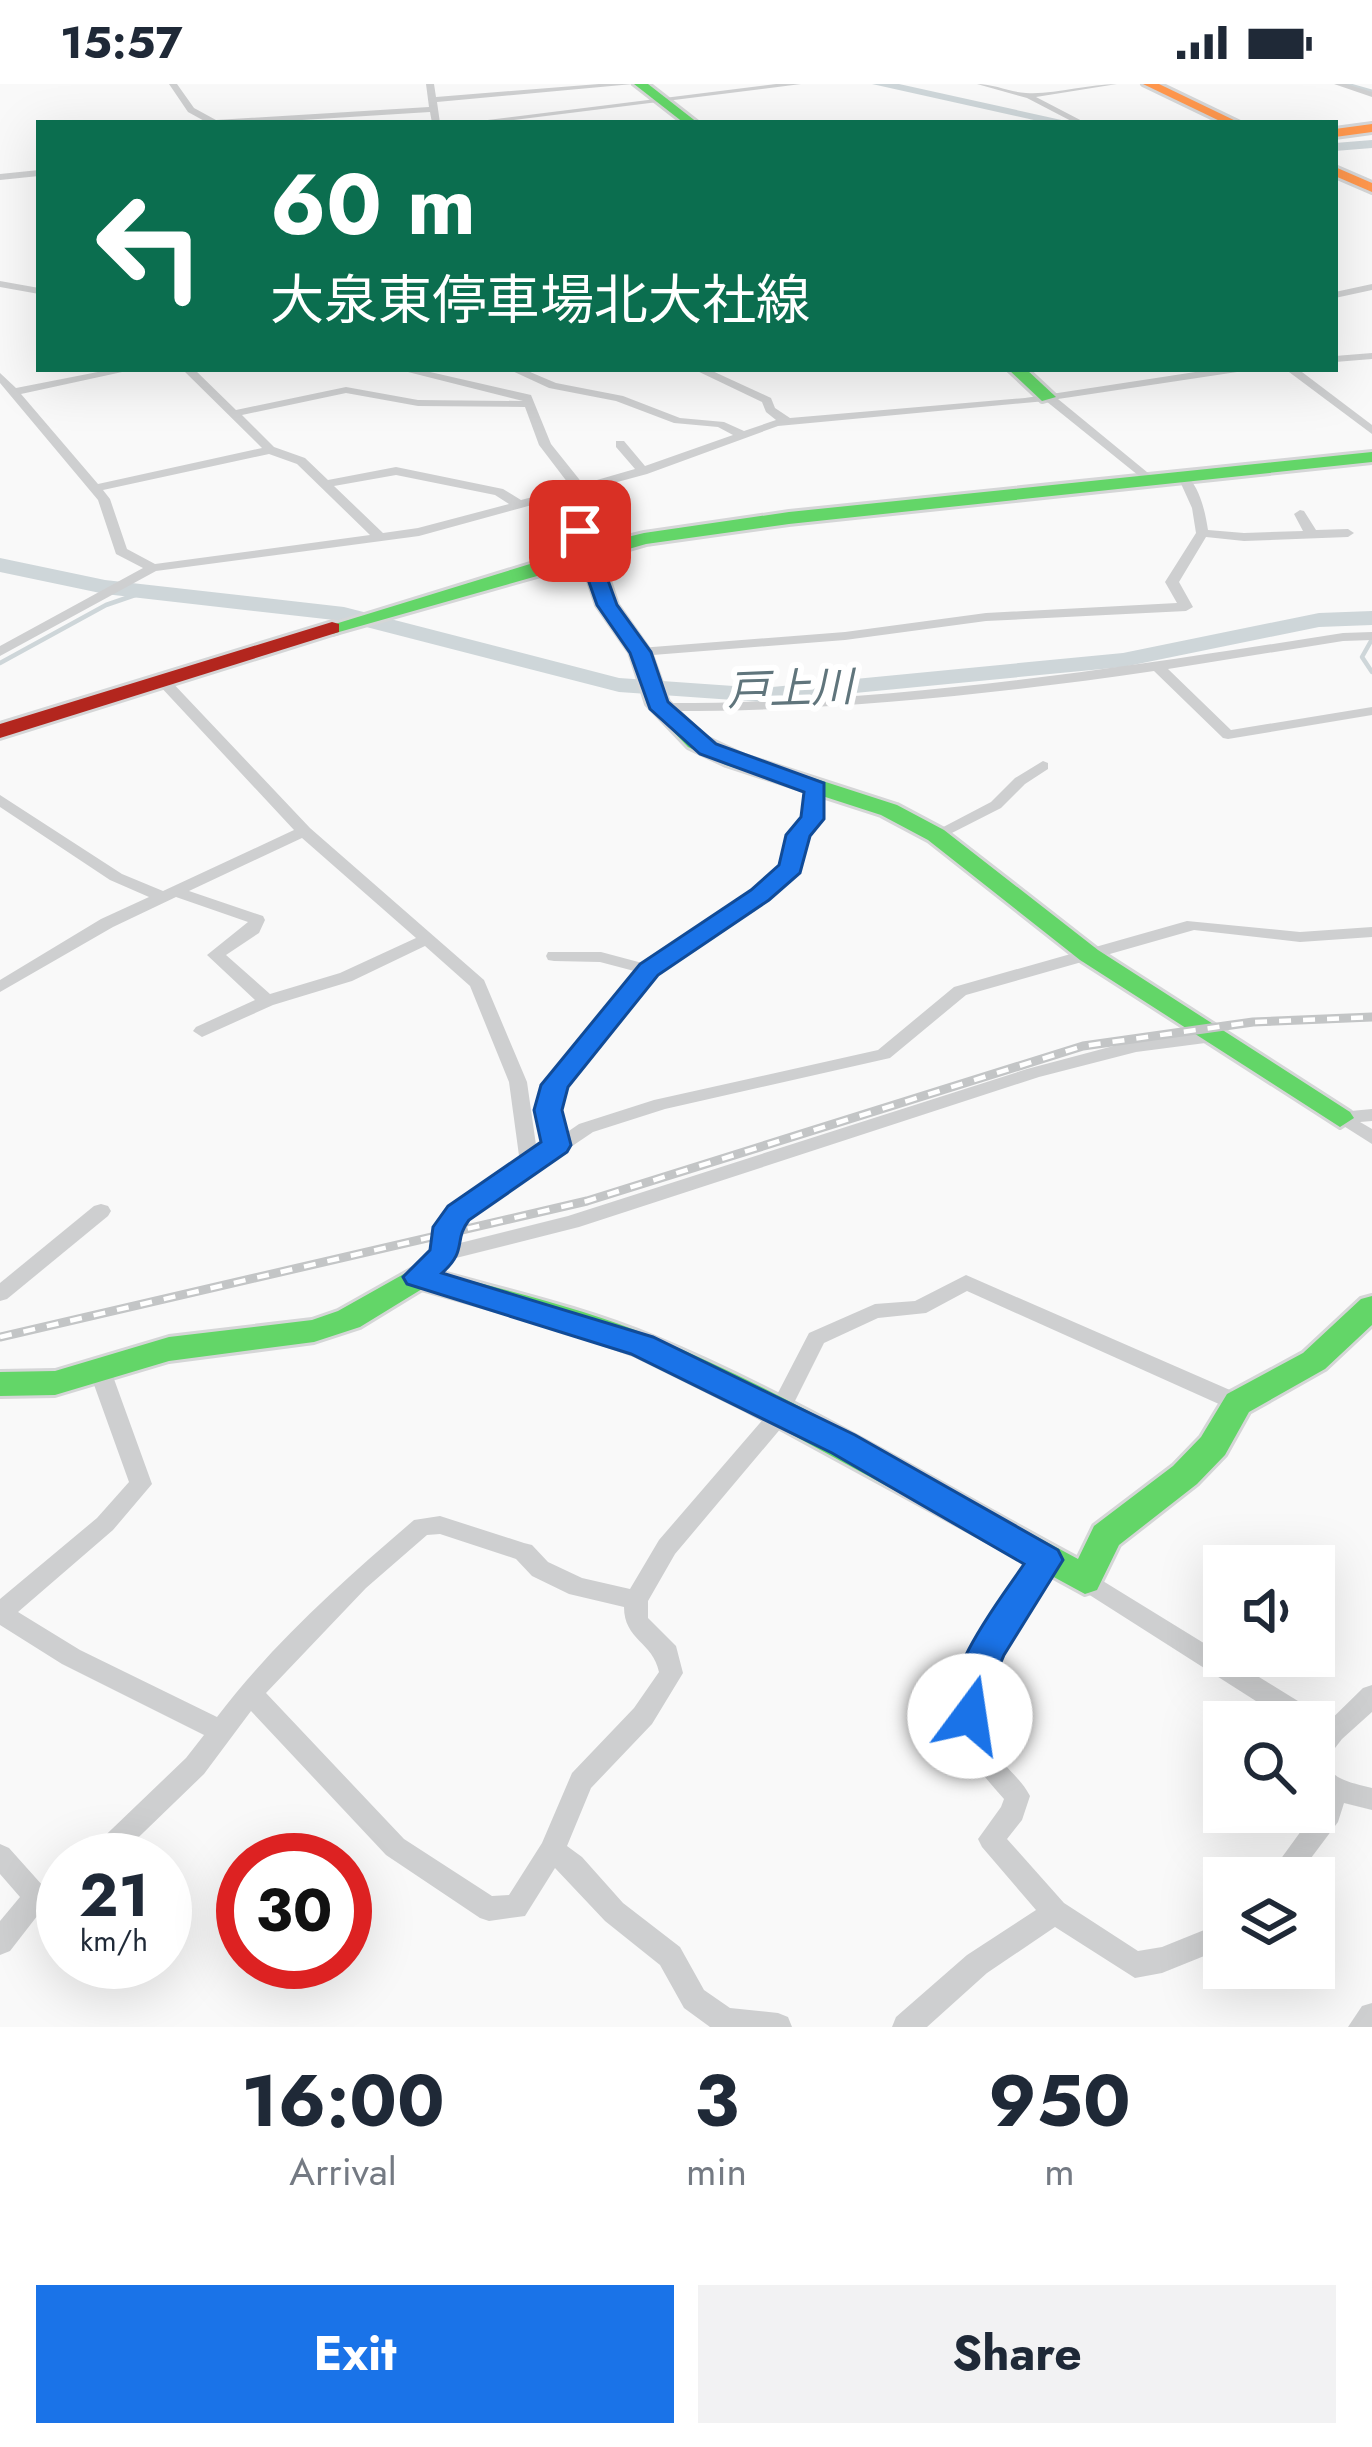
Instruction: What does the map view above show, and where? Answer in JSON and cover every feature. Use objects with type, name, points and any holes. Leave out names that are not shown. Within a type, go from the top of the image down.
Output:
[{"type":"street","points":[[173,84],[191,110],[209,120]]},
{"type":"street","points":[[430,84],[436,120]]},
{"type":"street","points":[[250,120],[629,84]]},
{"type":"street","points":[[485,120],[651,92],[797,84]]},
{"type":"street","points":[[981,84],[1027,96],[1076,120]]},
{"type":"street","points":[[1027,96],[1113,84]]},
{"type":"street","points":[[1149,84],[1227,120]]},
{"type":"street","points":[[1338,84],[1372,94]]},
{"type":"street","points":[[651,92],[688,120]]},
{"type":"street","points":[[1338,133],[1372,128]]},
{"type":"street","points":[[1338,171],[1372,188]]},
{"type":"street","points":[[0,177],[36,173]]},
{"type":"street","points":[[0,281],[36,279]]},
{"type":"street","points":[[0,281],[36,290]]},
{"type":"street","points":[[1338,294],[1372,286]]},
{"type":"street","points":[[1338,359],[1372,356]]},
{"type":"street","points":[[14,392],[115,372]]},
{"type":"street","points":[[191,372],[270,450],[301,461],[380,537]]},
{"type":"street","points":[[414,372],[528,400]]},
{"type":"street","points":[[520,372],[542,382],[619,398],[677,421],[720,424],[741,434]]},
{"type":"street","points":[[528,400],[550,372]]},
{"type":"street","points":[[709,372],[767,400],[770,410],[786,421]]},
{"type":"street","points":[[1019,372],[1149,480]]},
{"type":"street","points":[[0,652],[154,568],[419,532],[643,471],[786,421],[1048,397],[1172,372]]},
{"type":"street","points":[[1296,372],[1372,431]]},
{"type":"street","points":[[723,377],[737,373]]},
{"type":"street","points":[[0,376],[97,488],[108,506],[121,551],[154,568]]},
{"type":"street","points":[[232,414],[344,390],[418,403],[528,400]]},
{"type":"street","points":[[528,400],[545,445],[577,490],[580,531],[607,605],[644,662],[659,706],[708,749],[877,805],[936,835],[1089,955],[1372,1138]]},
{"type":"street","points":[[620,444],[643,471]]},
{"type":"street","points":[[97,488],[270,450]]},
{"type":"street","points":[[0,731],[404,606],[644,539],[789,518],[1372,457]]},
{"type":"street","points":[[327,484],[396,471],[499,492],[518,504]]},
{"type":"street","points":[[644,662],[986,617],[1186,607],[1172,582],[1202,533],[1184,476]]},
{"type":"street","points":[[1300,514],[1312,535]]},
{"type":"street","points":[[1202,533],[1348,533]]},
{"type":"street","points":[[659,706],[760,709],[952,696],[1372,636]]},
{"type":"street","points":[[1160,669],[1228,735],[1372,711]]},
{"type":"street","points":[[163,681],[304,831],[484,993],[521,1094],[530,1167]]},
{"type":"street","points":[[936,835],[996,805],[1043,766]]},
{"type":"street","points":[[556,1145],[548,1110],[555,1085],[649,970],[760,895],[791,868],[798,835],[812,819],[816,788]]},
{"type":"street","points":[[0,800],[116,877],[257,920],[253,929],[215,955],[267,1001]]},
{"type":"street","points":[[0,987],[79,938],[304,831]]},
{"type":"street","points":[[445,1254],[448,1227],[459,1213],[586,1129],[661,1104],[884,1054],[904,1043],[937,1006],[960,991],[1202,924],[1300,938],[1372,932]]},
{"type":"street","points":[[202,1031],[267,1001],[346,977],[425,940]]},
{"type":"street","points":[[554,956],[601,957],[649,970]]},
{"type":"street","points":[[0,1384],[19,1387],[54,1382],[152,1352],[334,1325],[418,1277],[445,1254],[572,1222],[1033,1073],[1136,1046],[1213,1036]]},
{"type":"street","points":[[1340,1118],[1372,1115]]},
{"type":"street","points":[[0,1294],[101,1211]]},
{"type":"street","points":[[418,1277],[624,1339],[844,1444],[1085,1580],[1276,1701]]},
{"type":"street","points":[[250,1693],[394,1847],[489,1909],[516,1907],[552,1850],[581,1781],[644,1716],[671,1673],[667,1653],[636,1622],[635,1600],[667,1547],[773,1421],[816,1338],[875,1311],[920,1308],[967,1282],[1238,1403]]},
{"type":"street","points":[[1085,1580],[1106,1536],[1185,1475],[1213,1446],[1238,1403],[1314,1361],[1372,1307]]},
{"type":"street","points":[[99,1368],[141,1484],[105,1525],[0,1613],[71,1657],[221,1731]]},
{"type":"street","points":[[129,1833],[250,1693],[358,1581],[422,1526],[440,1525],[524,1552],[540,1568],[577,1587],[635,1600]]},
{"type":"street","points":[[1046,1560],[989,1647],[970,1690],[970,1716],[979,1748],[1017,1796],[1013,1812],[991,1839],[1055,1912],[1135,1965],[1203,1943]]},
{"type":"street","points":[[1335,1717],[1372,1695]]},
{"type":"street","points":[[1335,1789],[1372,1799]]},
{"type":"street","points":[[1296,1857],[1314,1833]]},
{"type":"street","points":[[552,1850],[573,1865],[614,1912],[670,1956],[694,1999],[725,2021],[776,2026]]},
{"type":"street","points":[[0,1856],[31,1889],[34,1900],[0,1942]]},
{"type":"street","points":[[906,2027],[977,1964],[1055,1912]]},
{"type":"street","points":[[1362,2027],[1372,2016]]},
{"type":"waterway","points":[[879,84],[1053,120]]},
{"type":"waterway","points":[[1347,84],[1372,91]]},
{"type":"waterway","points":[[1338,147],[1372,144]]},
{"type":"waterway","name":"戸上川","points":[[0,565],[105,587],[344,614],[619,685],[762,695],[1123,660],[1319,620],[1372,618]]},
{"type":"waterway","name":"戸上川","points":[[131,596],[143,592]]},
{"type":"waterway","points":[[0,663],[106,605],[141,593]]},
{"type":"waterway","points":[[1371,641],[1362,657],[1372,672]]},
{"type":"railway","points":[[0,1337],[587,1201],[1083,1046],[1253,1022],[1372,1017]]},
{"type":"traffic: fast","points":[[640,84],[688,120]]},
{"type":"traffic: fast","points":[[1019,372],[1048,397]]},
{"type":"traffic: fast","points":[[332,628],[644,539],[789,518],[1372,457]]},
{"type":"traffic: fast","points":[[589,552],[607,605],[640,652],[658,704],[696,742],[734,760],[889,810],[936,835],[1089,955],[1340,1118]]},
{"type":"traffic: fast","points":[[0,1384],[55,1383],[169,1349],[314,1331],[349,1319],[418,1277],[564,1317],[647,1347],[813,1430],[1085,1580],[1106,1536],[1185,1475],[1213,1446],[1238,1403],[1314,1361],[1372,1307]]},
{"type":"traffic: slow","points":[[1149,84],[1227,120]]},
{"type":"traffic: slow","points":[[1338,133],[1372,128]]},
{"type":"traffic: slow","points":[[1338,172],[1372,188]]},
{"type":"traffic: jam","points":[[0,731],[332,628]]},
{"type":"route","points":[[580,531],[607,605],[640,652],[658,704],[708,749],[816,788],[812,819],[798,835],[791,868],[760,895],[649,970],[555,1085],[548,1110],[556,1145],[459,1213],[448,1227],[445,1254],[418,1277],[606,1332],[662,1354],[844,1444],[927,1496],[1046,1560],[989,1647],[970,1690],[970,1716]]}]
